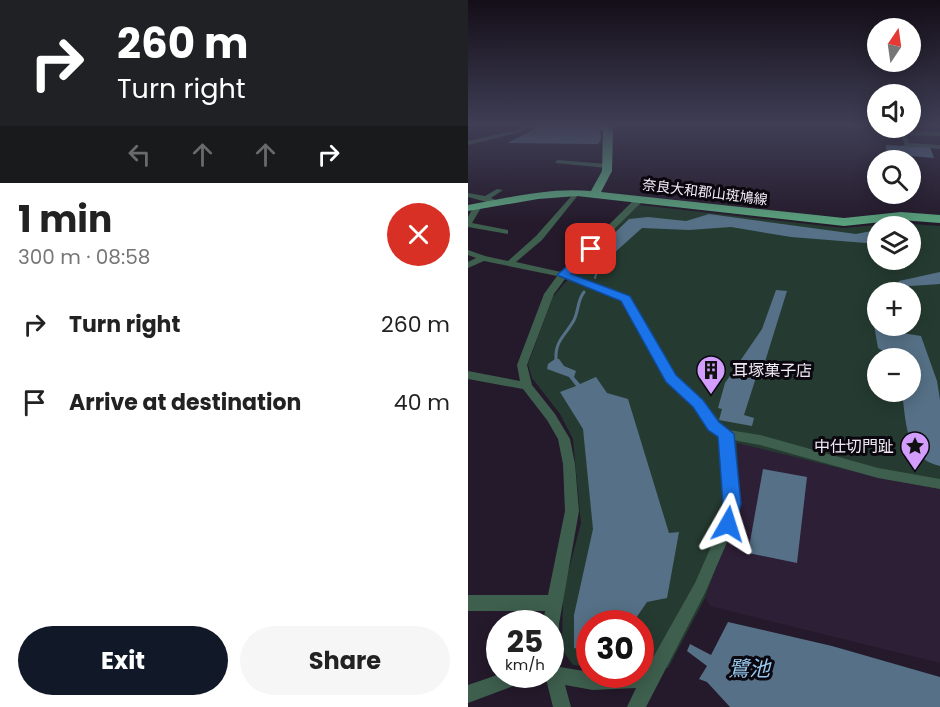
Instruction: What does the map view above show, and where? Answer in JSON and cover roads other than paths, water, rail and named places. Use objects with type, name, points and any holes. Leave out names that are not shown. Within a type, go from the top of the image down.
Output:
[{"type":"main road","points":[[595,194],[607,171],[607,157]]},
{"type":"main road","name":"奈良大和郡山斑鳩線","points":[[482,204],[577,193],[844,222],[901,216],[940,219]]},
{"type":"street","points":[[558,162],[607,166]]},
{"type":"street","points":[[498,190],[482,204],[468,224],[505,232]]},
{"type":"street","points":[[511,262],[539,238],[577,193]]},
{"type":"street","points":[[468,195],[482,204]]},
{"type":"street","points":[[553,610],[572,511],[569,464],[564,439],[551,417],[527,386],[522,365],[549,294],[563,275],[640,199]]},
{"type":"street","points":[[468,252],[483,258],[511,262],[563,275],[625,298],[671,378],[698,404],[713,426],[726,434],[760,440],[878,473],[940,484]]},
{"type":"street","points":[[468,265],[483,258]]},
{"type":"street","points":[[468,375],[527,386]]},
{"type":"street","points":[[654,675],[700,588],[728,524],[732,504],[726,434]]},
{"type":"street","points":[[468,603],[554,603]]},
{"type":"street","points":[[468,694],[486,688]]},
{"type":"street","points":[[557,688],[562,707]]},
{"type":"street","points":[[636,707],[647,688]]},
{"type":"water","points":[[709,214],[856,234],[867,232],[867,243],[791,237],[731,227],[689,230],[642,228],[613,254],[600,271],[588,269],[589,258],[629,219],[648,217],[686,221]]},
{"type":"water","points":[[940,272],[940,284],[921,285],[921,282],[899,281]]},
{"type":"water","points":[[776,290],[787,291],[763,368],[759,368],[744,415],[754,418],[752,426],[719,420],[722,409],[718,408],[725,383],[762,329]]},
{"type":"water","points":[[876,336],[921,336],[937,381],[940,400],[940,466],[920,456],[909,437],[907,426],[903,402],[921,402],[921,348],[878,348]]},
{"type":"water","points":[[559,359],[564,366],[576,371],[574,377],[580,384],[596,377],[607,393],[628,399],[669,533],[679,532],[667,598],[647,602],[642,610],[576,610],[576,648],[574,648],[574,615],[593,529],[583,429],[560,392],[576,386],[569,377],[547,369],[548,364]]},
{"type":"water","points":[[763,469],[807,477],[797,563],[748,553]]},
{"type":"water","name":"鷺池","points":[[728,622],[832,646],[940,677],[940,707],[730,707],[707,682],[699,679],[707,666],[687,651],[690,644],[711,655]]},
{"type":"waterway","points":[[595,278],[597,271]]},
{"type":"waterway","points":[[556,359],[559,342],[574,320],[584,292]]},
{"type":"place","name":"耳塚菓子店","points":[[711,396]]},
{"type":"place","name":"中仕切門趾","points":[[915,472]]}]
